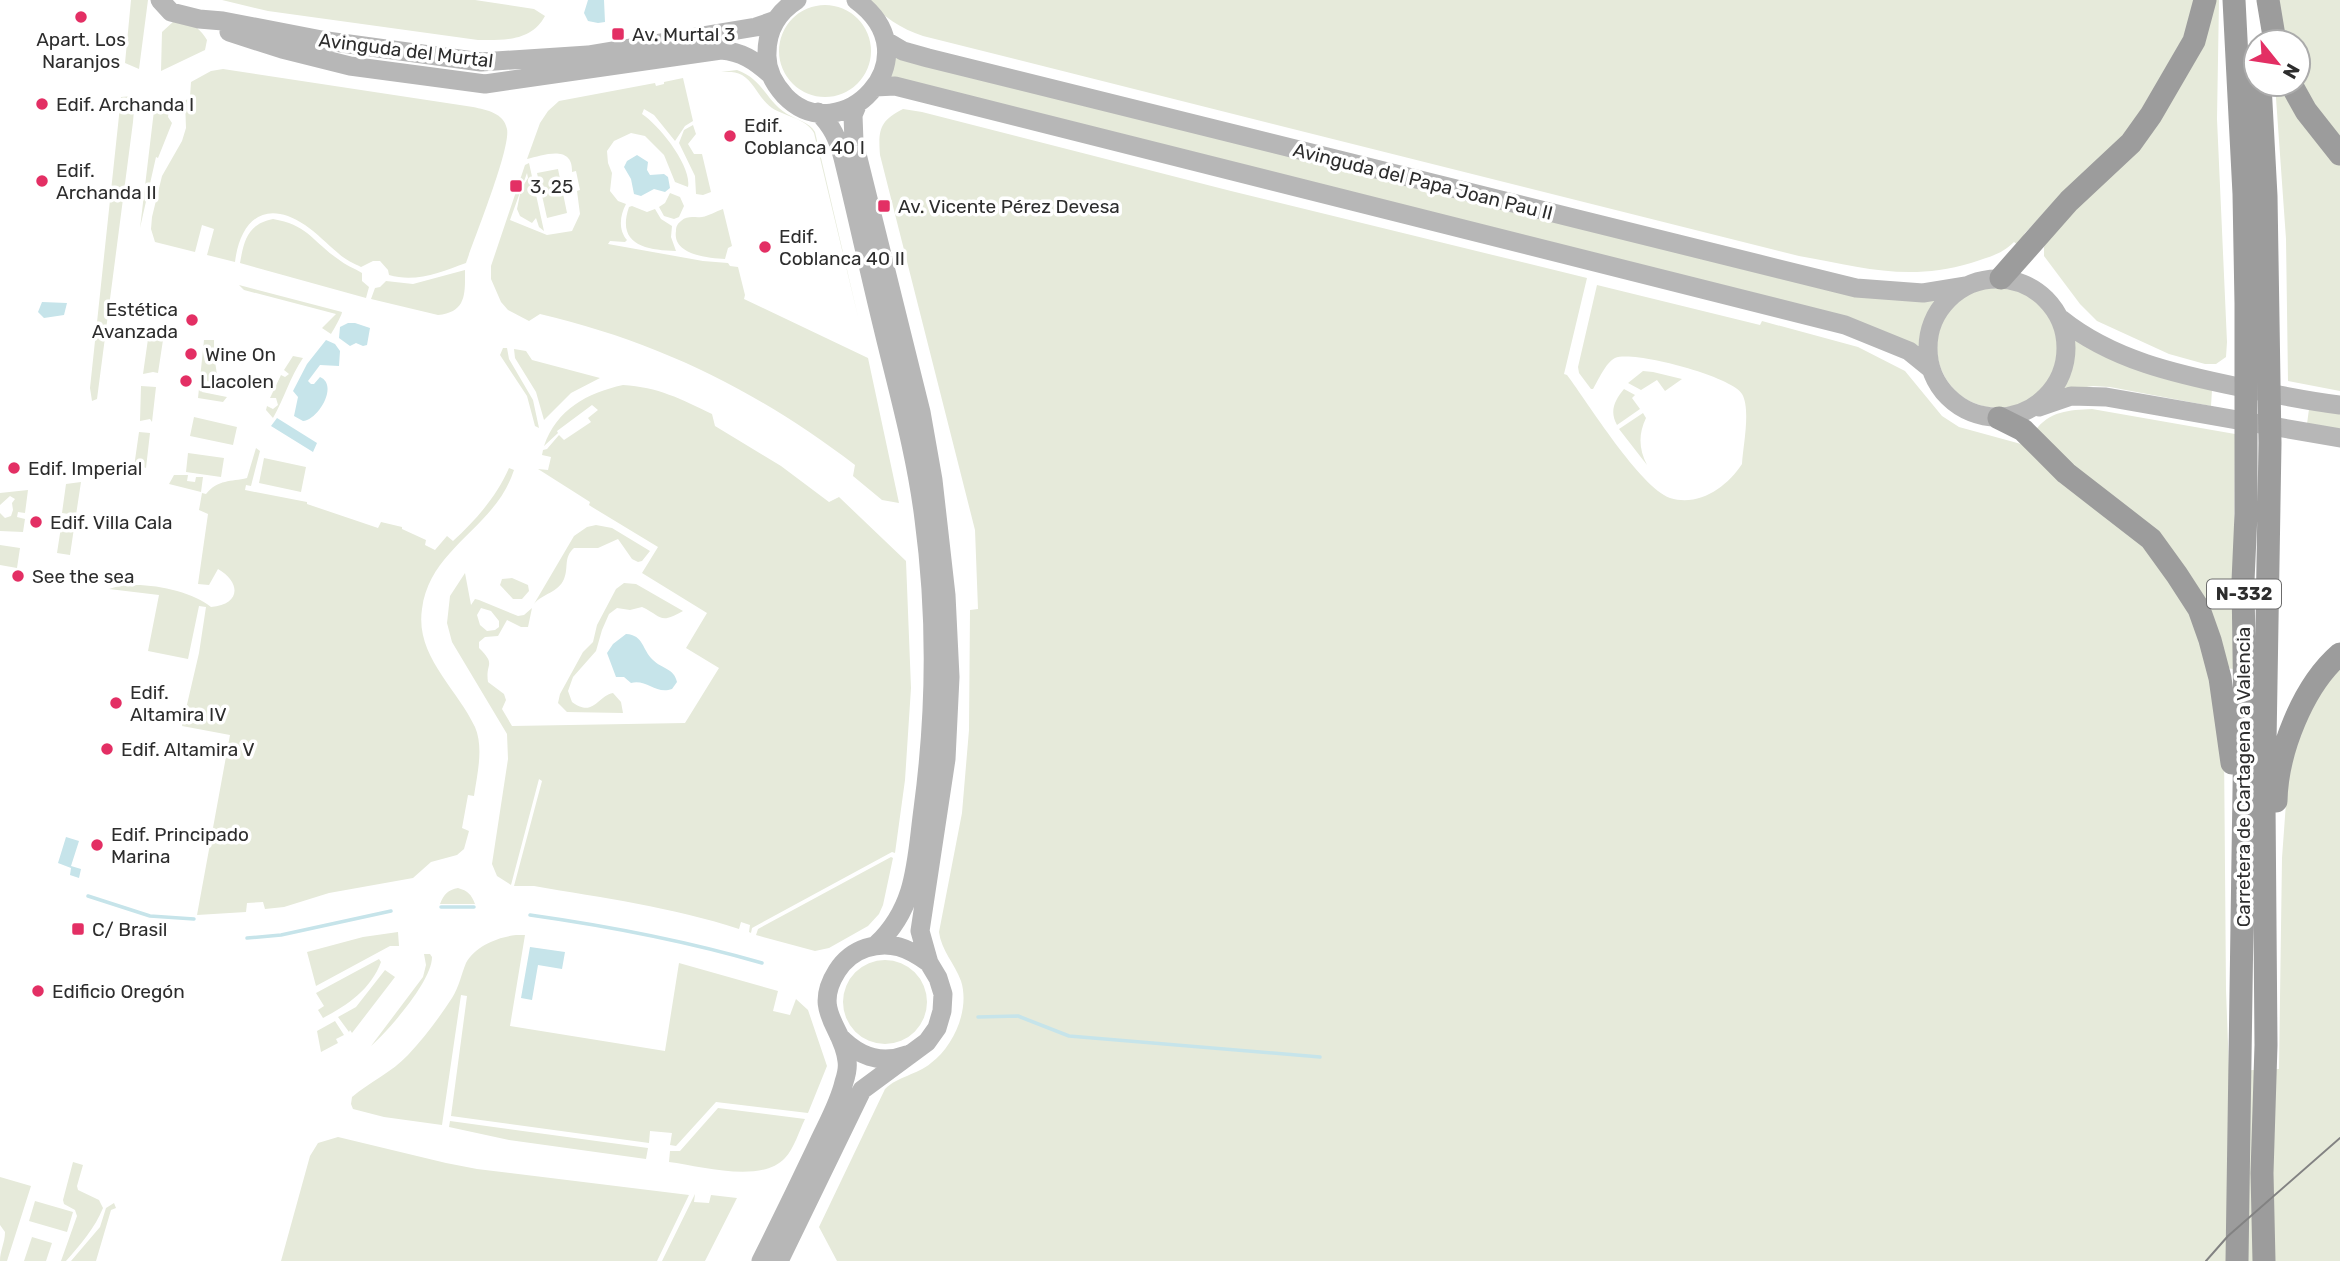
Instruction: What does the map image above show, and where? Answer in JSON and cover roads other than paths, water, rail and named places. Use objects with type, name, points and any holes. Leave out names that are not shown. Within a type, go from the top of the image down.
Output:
[{"type":"highway","points":[[2001,278],[2069,201],[2131,142],[2151,115],[2194,41],[2205,0]]},
{"type":"highway","name":"Carretera de Cartagena a Valencia","points":[[2234,0],[2244,194],[2246,316],[2246,514],[2243,581],[2245,723],[2237,1261]]},
{"type":"highway","points":[[2256,0],[2257,28]]},
{"type":"highway","points":[[2268,0],[2273,28]]},
{"type":"highway","name":"Carretera de Cartagena a Valencia","points":[[2261,98],[2266,196],[2270,443],[2264,803],[2264,1255]]},
{"type":"highway","points":[[2299,98],[2340,154]]},
{"type":"highway","points":[[1999,418],[2023,430],[2066,472],[2151,539],[2199,609],[2220,678],[2232,754],[2236,994],[2241,1032]]},
{"type":"highway","points":[[2266,1045],[2276,793],[2283,753],[2303,702],[2332,660],[2340,654]]},
{"type":"main road","points":[[770,74],[766,56],[768,37],[776,20],[797,0]]},
{"type":"main road","points":[[818,112],[839,111],[858,103],[876,87],[884,71],[886,41],[880,24],[869,9],[856,0]]},
{"type":"main road","name":"Avinguda del Murtal","points":[[163,2],[171,12],[199,19],[251,40],[350,66],[485,84],[721,50],[738,51],[770,74],[789,100],[818,112]]},
{"type":"main road","name":"Avinguda del Murtal","points":[[199,19],[327,41],[488,62],[588,55],[757,27],[776,20]]},
{"type":"main road","name":"Avinguda del Papa Joan Pau II","points":[[886,41],[903,51],[947,63],[1856,288],[1923,293],[2001,278]]},
{"type":"main road","name":"Avinguda del Papa Joan Pau II","points":[[876,87],[895,86],[1845,325],[1906,350],[1930,368],[1940,389],[1956,405],[1977,415],[1999,418],[2016,416],[2071,396],[2082,395],[2205,413],[2340,438]]},
{"type":"main road","points":[[779,1261],[862,1090],[927,1042],[937,1028],[942,1012],[943,994],[929,963],[920,931],[946,759],[950,677],[946,595],[933,480],[921,412],[854,142],[853,115],[858,103]]},
{"type":"main road","points":[[761,1261],[833,1112],[844,1083],[847,1061],[830,1018],[828,999],[832,979],[843,963],[858,951],[877,944],[893,929],[909,898],[930,756],[934,687],[930,575],[924,516],[908,429],[844,158],[837,136],[818,112]]},
{"type":"main road","points":[[2001,278],[2036,290],[2061,318],[2080,334],[2120,355],[2159,369],[2202,379],[2340,405]]},
{"type":"main road","points":[[1930,368],[1930,330],[1944,305],[1966,286]]},
{"type":"main road","points":[[2031,410],[2048,397],[2060,379],[2066,359],[2067,339],[2061,318]]},
{"type":"main road","points":[[877,944],[896,945],[914,951],[929,963]]},
{"type":"main road","points":[[839,1036],[850,1048],[881,1060],[898,1058],[913,1052]]},
{"type":"water","points":[[588,0],[604,0],[605,22],[588,21],[584,13]]},
{"type":"water","points":[[637,155],[648,162],[647,170],[650,175],[664,174],[668,177],[670,188],[665,192],[654,189],[641,196],[634,194],[631,179],[624,167],[627,161]]},
{"type":"water","points":[[42,302],[67,303],[64,315],[44,318],[38,312]]},
{"type":"water","points":[[348,323],[370,328],[367,345],[356,343],[350,346],[339,338],[340,327]]},
{"type":"water","points":[[326,340],[335,344],[340,351],[339,366],[320,365],[308,381],[314,384],[320,377],[325,381],[327,394],[315,415],[303,421],[294,416],[298,397],[293,391],[307,364]]},
{"type":"water","points":[[277,418],[317,443],[313,452],[271,426]]},
{"type":"water","points":[[626,634],[640,640],[649,656],[673,674],[677,682],[672,689],[661,690],[642,683],[631,683],[624,677],[616,677],[607,653],[613,644]]},
{"type":"water","points":[[66,837],[79,841],[71,866],[81,869],[79,878],[70,875],[71,868],[58,863]]},
{"type":"water","points":[[530,947],[565,952],[562,969],[538,965],[532,1000],[521,998]]},
{"type":"waterway","points":[[88,896],[150,916],[194,919]]},
{"type":"waterway","points":[[441,907],[474,907]]},
{"type":"waterway","points":[[247,938],[281,935],[391,911]]},
{"type":"waterway","points":[[530,915],[647,935],[762,963]]},
{"type":"waterway","points":[[978,1017],[1018,1016],[1069,1036],[1320,1057]]},
{"type":"tram line","points":[[2206,1261],[2228,1236],[2340,1138]]},
{"type":"place","name":"Apart. Los Naranjos","points":[[81,17]]},
{"type":"place","name":"Av. Murtal 3","points":[[618,34]]},
{"type":"place","name":"Edif. Archanda I","points":[[42,104]]},
{"type":"place","name":"Edif. Coblanca 40 I","points":[[730,136]]},
{"type":"place","name":"Edif. Archanda II","points":[[42,181]]},
{"type":"place","name":"3, 25","points":[[516,186]]},
{"type":"place","name":"Av. Vicente Pérez Devesa","points":[[884,206]]},
{"type":"place","name":"Edif. Coblanca 40 II","points":[[765,247]]},
{"type":"place","name":"Estética Avanzada","points":[[192,320]]},
{"type":"place","name":"Wine On","points":[[191,354]]},
{"type":"place","name":"Llacolen","points":[[186,381]]},
{"type":"place","name":"Edif. Imperial","points":[[14,468]]},
{"type":"place","name":"Edif. Villa Cala","points":[[36,522]]},
{"type":"place","name":"See the sea","points":[[18,576]]},
{"type":"place","name":"Edif. Altamira IV","points":[[116,703]]},
{"type":"place","name":"Edif. Altamira V","points":[[107,749]]},
{"type":"place","name":"Edif. Principado Marina","points":[[97,845]]},
{"type":"place","name":"C/ Brasil","points":[[78,929]]},
{"type":"place","name":"Edificio Oregón","points":[[38,991]]}]
